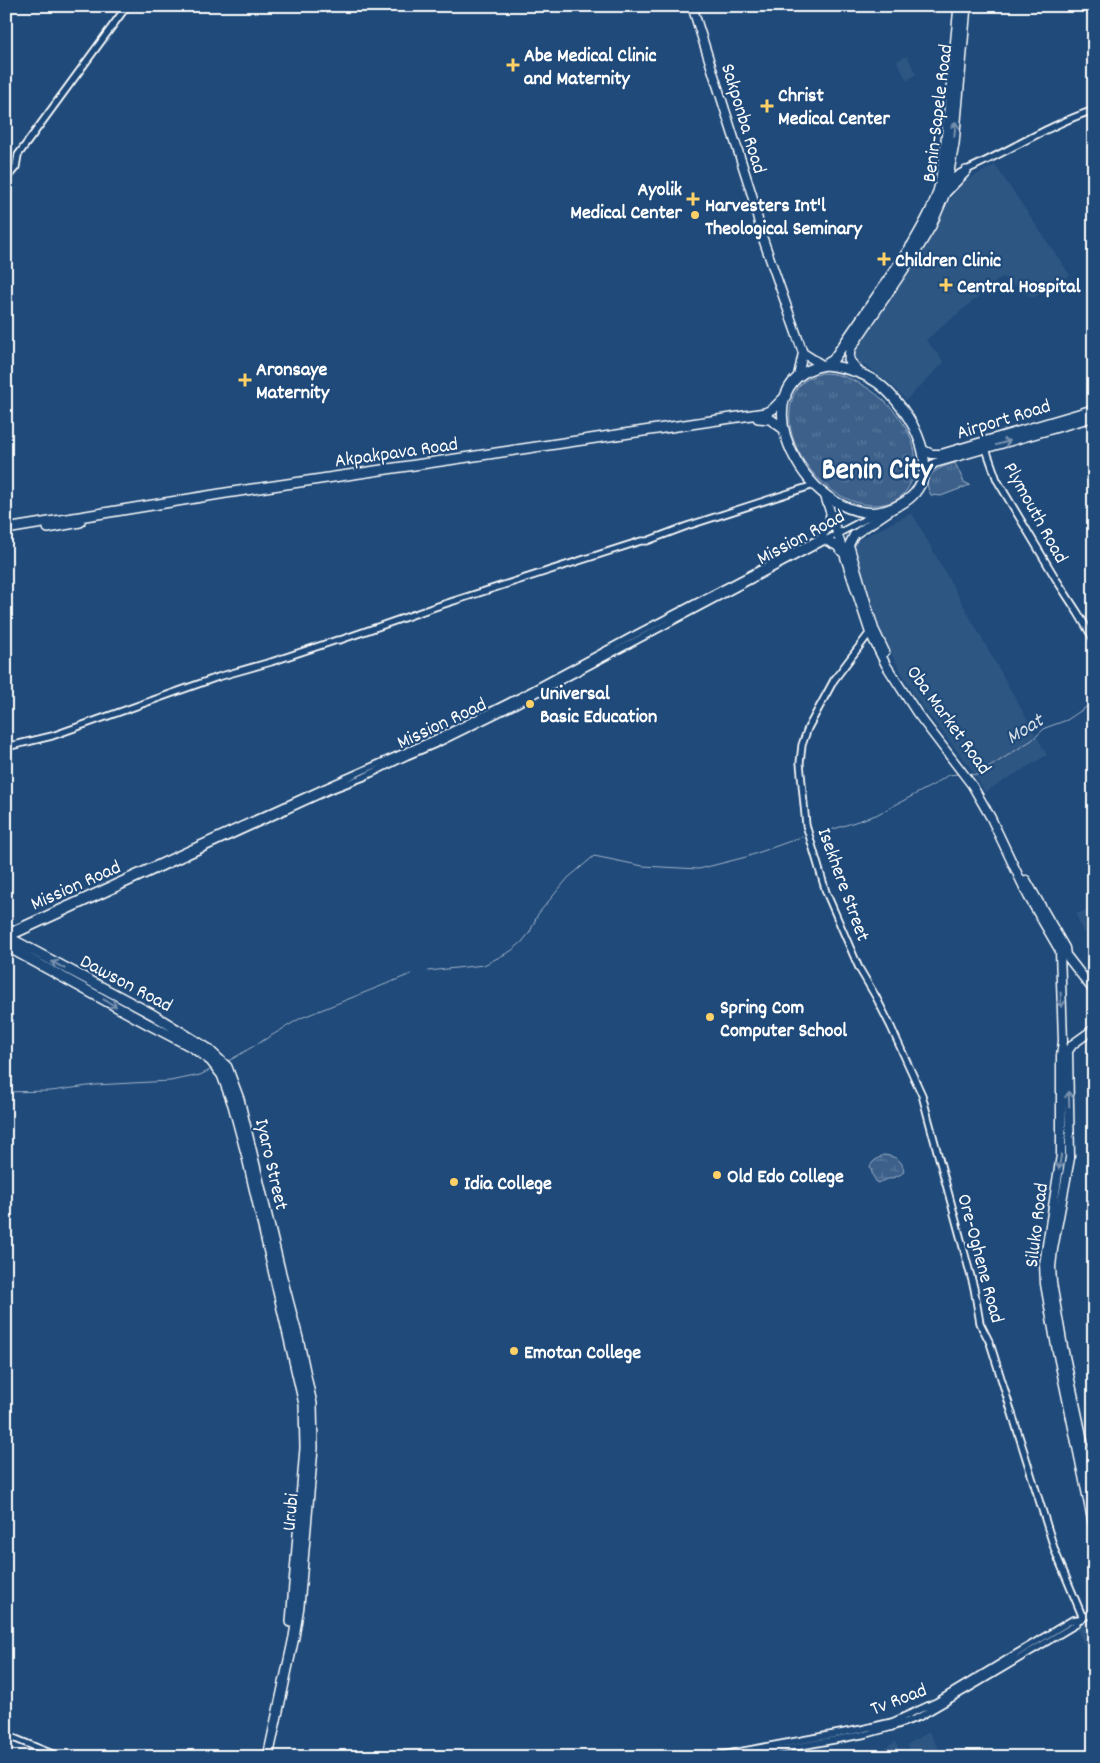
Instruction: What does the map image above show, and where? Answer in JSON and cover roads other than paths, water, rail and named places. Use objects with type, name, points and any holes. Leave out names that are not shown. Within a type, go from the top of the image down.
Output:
[{"type":"highway","name":"Benin-Sapele Road","points":[[860,373],[849,360],[850,349],[918,248],[931,226],[945,192],[944,161],[959,6]]},
{"type":"highway","name":"Benin-Sapele Road","points":[[824,365],[833,360],[916,239],[924,226],[945,176],[966,6]]},
{"type":"highway","points":[[945,176],[964,172]]},
{"type":"highway","points":[[945,192],[964,172]]},
{"type":"highway","points":[[824,365],[843,367],[860,373],[877,382],[903,409],[915,429],[923,450],[923,478],[914,495],[891,510],[867,512],[826,499],[796,463],[786,441],[782,414],[789,387],[798,376],[808,370],[824,365]]},
{"type":"highway","name":"Akpakpava Road","points":[[6,529],[218,494],[765,413],[774,409],[786,396]]},
{"type":"highway","name":"Akpakpava Road","points":[[6,534],[189,504],[446,467],[760,418],[770,419],[784,429]]},
{"type":"highway","name":"Dawson Road","points":[[7,938],[166,1022],[207,1048],[220,1065]]},
{"type":"highway","name":"Iyaro Street","points":[[220,1065],[240,1099],[277,1272]]},
{"type":"highway","name":"Urubi","points":[[262,1757],[289,1638],[306,1448],[304,1404],[277,1272]]},
{"type":"highway","name":"Urubi","points":[[268,1757],[298,1614],[313,1448],[312,1404],[298,1338],[277,1272]]},
{"type":"main road","name":"Sakponba Road","points":[[692,6],[752,195],[762,236],[802,353],[798,376]]},
{"type":"main road","points":[[802,353],[824,365]]},
{"type":"main road","name":"Airport Road","points":[[923,450],[932,454],[941,454],[1094,409]]},
{"type":"main road","name":"Airport Road","points":[[924,470],[935,463],[1094,417]]},
{"type":"main road","name":"Oba Market Road","points":[[826,499],[872,631],[906,691],[982,792],[1023,876],[1065,948],[1063,953]]},
{"type":"main road","name":"Oba Market Road","points":[[872,631],[849,545],[854,535],[891,510]]},
{"type":"main road","points":[[825,540],[837,546],[845,555]]},
{"type":"main road","points":[[1063,953],[1094,991]]},
{"type":"main road","name":"Siluko Road","points":[[1063,953],[1059,973],[1063,1041],[1061,1056],[1061,1155],[1044,1264],[1045,1284],[1053,1328],[1091,1494]]},
{"type":"main road","points":[[1059,973],[1066,968],[1076,967]]},
{"type":"main road","name":"Siluko Road","points":[[1094,1029],[1073,1044],[1068,1051],[1070,1158],[1051,1268],[1052,1283],[1091,1494],[1094,1529]]},
{"type":"street","points":[[6,179],[16,167],[18,155],[127,6]]},
{"type":"street","points":[[945,176],[964,172],[1068,119],[1094,110]]},
{"type":"street","name":"Plymouth Road","points":[[986,448],[996,480],[1094,640]]},
{"type":"street","points":[[6,747],[52,736],[218,677],[340,640],[435,607],[641,541],[647,541],[814,485]]},
{"type":"street","name":"Mission Road","points":[[7,938],[328,786],[439,737],[521,696],[818,539],[828,531],[830,526],[826,499]]},
{"type":"street","name":"Mission Road","points":[[7,938],[330,790],[364,777],[438,743],[509,708],[879,512]]},
{"type":"street","name":"Isekhere Street","points":[[859,968],[820,875],[806,825],[800,763],[802,744],[808,728],[834,680],[872,631]]},
{"type":"street","name":"Ore-Oghene Road","points":[[859,968],[876,997],[922,1095],[974,1288],[980,1323],[990,1343],[1055,1551],[1081,1619]]},
{"type":"street","name":"Tv Road","points":[[741,1757],[868,1734],[919,1717],[1094,1612]]},
{"type":"street","name":"Tv Road","points":[[711,1757],[892,1722],[930,1706],[1072,1620],[1081,1619]]},
{"type":"street","points":[[6,1735],[60,1757]]},
{"type":"waterway","name":"Moat","points":[[1089,109],[1094,84]]},
{"type":"waterway","name":"Moat","points":[[1088,115],[1094,132]]},
{"type":"waterway","name":"Moat","points":[[969,774],[977,775],[1032,740],[1045,728],[1067,720],[1094,702]]},
{"type":"waterway","points":[[819,834],[876,815],[935,784],[948,775],[959,774]]},
{"type":"waterway","points":[[428,971],[484,965],[511,951],[530,932],[538,914],[568,878],[594,856],[643,866],[699,869],[746,857],[802,837]]},
{"type":"waterway","points":[[227,1062],[301,1018],[411,974]]},
{"type":"waterway","points":[[6,1092],[51,1091],[95,1085],[170,1081],[200,1075],[212,1069]]},
{"type":"place","name":"Abe Medical Clinic and Maternity","points":[[513,65]]},
{"type":"place","name":"Christ Medical Center","points":[[767,106]]},
{"type":"place","name":"Ayolik Medical Center","points":[[693,199]]},
{"type":"place","name":"Harvesters Int'l Theological Seminary","points":[[695,215]]},
{"type":"place","name":"Children Clinic","points":[[884,259]]},
{"type":"place","name":"Central Hospital","points":[[946,285]]},
{"type":"place","name":"Aronsaye Maternity","points":[[245,380]]},
{"type":"place","name":"Universal Basic Education","points":[[530,704]]},
{"type":"place","name":"Spring Com Computer School","points":[[710,1017]]},
{"type":"place","name":"Old Edo College","points":[[717,1175]]},
{"type":"place","name":"Idia College","points":[[454,1182]]},
{"type":"place","name":"Emotan College","points":[[514,1351]]},
{"type":"district","name":"Benin City","points":[[877,468]]}]
